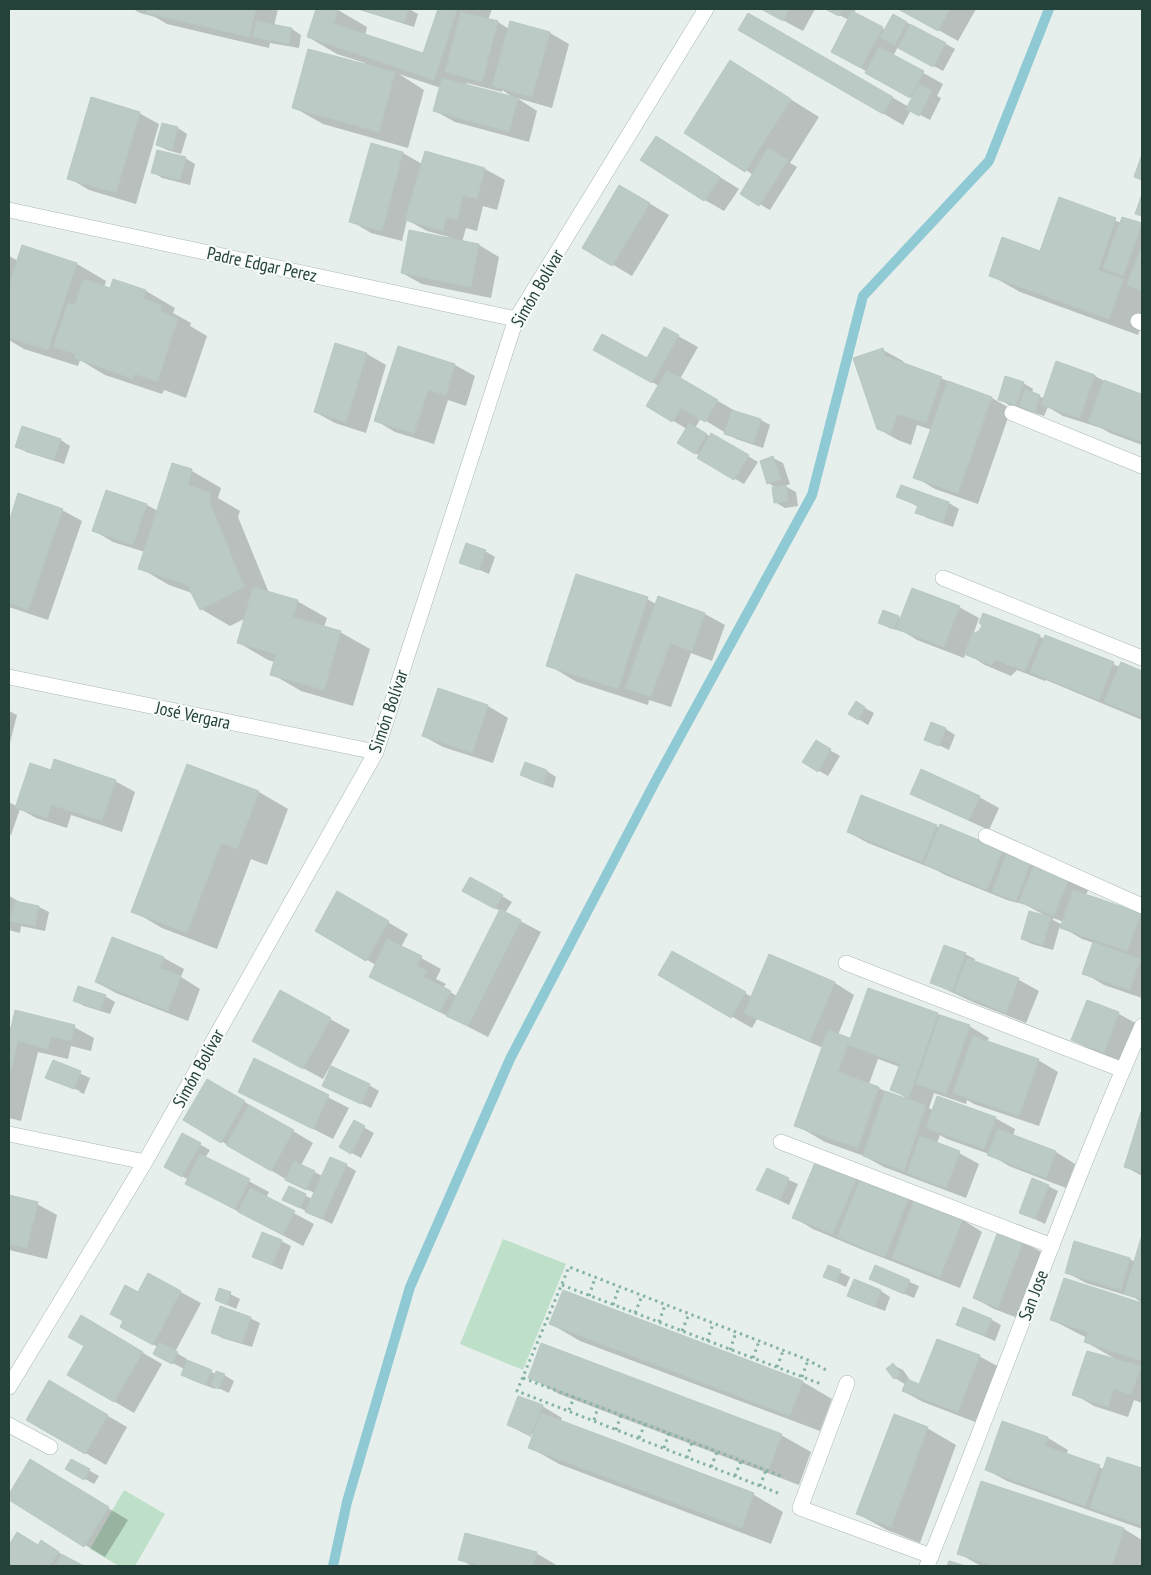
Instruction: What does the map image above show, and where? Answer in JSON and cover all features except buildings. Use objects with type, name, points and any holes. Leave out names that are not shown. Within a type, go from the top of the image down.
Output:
[{"type":"street","name":"Simón Bolívar","points":[[9,1387],[145,1162],[376,752],[516,319],[706,9]]},
{"type":"street","name":"Padre Edgar Perez","points":[[9,210],[516,319]]},
{"type":"street","points":[[1012,414],[1142,466]]},
{"type":"street","points":[[943,578],[1142,658]]},
{"type":"street","name":"José Vergara","points":[[9,677],[376,752]]},
{"type":"street","points":[[986,836],[1142,906]]},
{"type":"street","points":[[846,963],[1123,1070]]},
{"type":"street","name":"San Jose","points":[[929,1561],[1052,1246],[1142,1026]]},
{"type":"street","points":[[9,1134],[145,1162]]},
{"type":"street","points":[[781,1142],[1052,1246]]},
{"type":"street","points":[[845,1388],[800,1508],[929,1561]]},
{"type":"street","points":[[9,1424],[50,1447]]},
{"type":"path","points":[[802,1503],[518,1391],[569,1267],[808,1360],[845,1388]]},
{"type":"path","points":[[589,1296],[596,1278]]},
{"type":"path","points":[[562,1285],[777,1368],[802,1377],[845,1388]]},
{"type":"path","points":[[613,1304],[619,1286]]},
{"type":"path","points":[[635,1313],[642,1296]]},
{"type":"path","points":[[659,1322],[665,1305]]},
{"type":"path","points":[[682,1332],[688,1314]]},
{"type":"path","points":[[708,1341],[713,1324]]},
{"type":"path","points":[[730,1350],[736,1332]]},
{"type":"path","points":[[753,1358],[759,1341]]},
{"type":"path","points":[[777,1368],[783,1351]]},
{"type":"path","points":[[802,1377],[808,1360]]},
{"type":"path","points":[[523,1378],[808,1486]]},
{"type":"path","points":[[569,1410],[574,1397]]},
{"type":"path","points":[[594,1420],[598,1407]]},
{"type":"path","points":[[616,1430],[621,1415]]},
{"type":"path","points":[[639,1438],[645,1424]]},
{"type":"path","points":[[664,1448],[669,1433]]},
{"type":"path","points":[[687,1458],[692,1442]]},
{"type":"path","points":[[711,1467],[717,1452]]},
{"type":"path","points":[[735,1476],[741,1461]]},
{"type":"path","points":[[760,1486],[766,1470]]},
{"type":"green space","points":[[503,1239],[566,1264],[523,1370],[460,1344]]},
{"type":"green space","points":[[124,1490],[165,1514],[135,1566],[119,1566],[90,1549]]},
{"type":"waterway","points":[[333,1566],[347,1502],[410,1287],[510,1059],[655,782],[812,495],[863,296],[989,161],[1049,9]]}]
